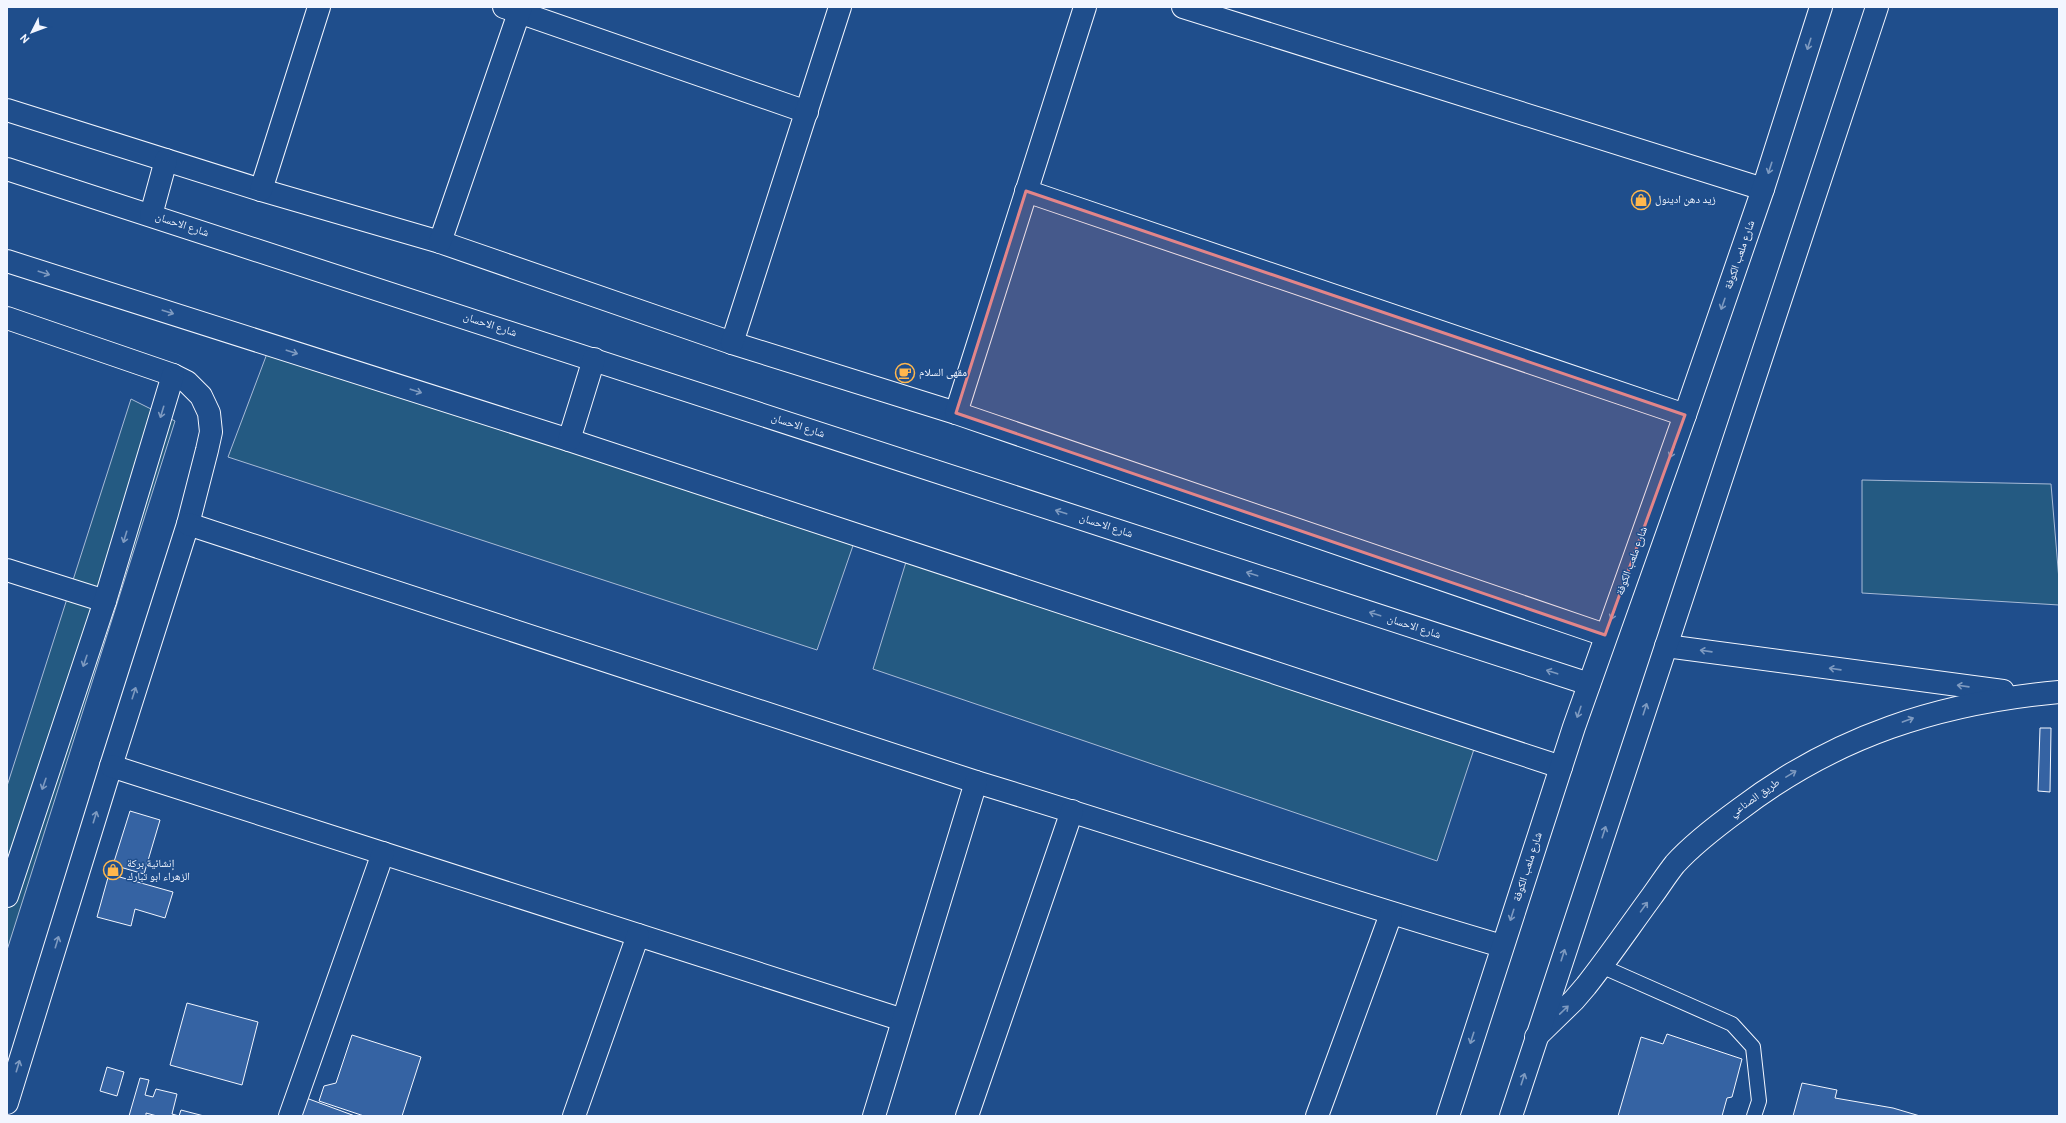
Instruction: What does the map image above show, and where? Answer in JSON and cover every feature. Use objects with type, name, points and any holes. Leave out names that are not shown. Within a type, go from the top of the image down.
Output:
[{"type":"street","points":[[261,190],[319,7]]},
{"type":"street","points":[[732,343],[840,7]]},
{"type":"street","points":[[956,413],[1084,7]]},
{"type":"street","points":[[1183,7],[1763,189]]},
{"type":"street","name":"شارع ملعب الكوفة","points":[[1448,1116],[1502,946],[1605,635],[1685,415],[1763,189],[1821,7]]},
{"type":"street","points":[[1511,1116],[1877,7]]},
{"type":"street","points":[[440,242],[515,9],[807,112]]},
{"type":"street","points":[[7,110],[261,190],[440,242],[732,343],[956,413],[1605,635]]},
{"type":"street","points":[[151,215],[166,160]]},
{"type":"street","name":"شارع الاحسان","points":[[7,169],[1589,684]]},
{"type":"street","points":[[1026,191],[1685,415]]},
{"type":"street","points":[[7,261],[569,440],[1561,767]]},
{"type":"street","points":[[7,318],[174,375],[188,382],[202,396],[209,413],[211,432],[188,524],[111,766],[7,1103]]},
{"type":"street","points":[[569,440],[594,359]]},
{"type":"street","points":[[7,896],[16,836],[105,601],[174,375]]},
{"type":"street","points":[[188,524],[976,782],[1072,811],[1391,914],[1502,946]]},
{"type":"street","points":[[7,570],[105,601]]},
{"type":"street","points":[[1666,646],[2030,695]]},
{"type":"street","name":"طريق الصناعي","points":[[1536,1037],[1574,1000],[1601,966],[1675,864],[1718,826],[1763,791],[1812,761],[1864,737],[1911,720],[1973,703],[2059,692]]},
{"type":"street","points":[[111,766],[903,1020]]},
{"type":"street","points":[[874,1116],[976,782]]},
{"type":"street","points":[[968,1116],[1072,811]]},
{"type":"street","points":[[290,1116],[383,853]]},
{"type":"street","points":[[1317,1116],[1391,914]]},
{"type":"street","points":[[574,1116],[638,935]]},
{"type":"lane","points":[[1601,966],[1732,1024],[1753,1048],[1759,1101],[1754,1116]]},
{"type":"highlighted area","points":[[1026,191],[1685,415],[1605,635],[956,413]]},
{"type":"shaded area","points":[[271,343],[857,534],[817,650],[228,457]]},
{"type":"shaded area","points":[[131,399],[175,421],[7,950],[7,786]]},
{"type":"shaded area","points":[[1862,480],[2051,484],[2059,580],[2059,605],[1862,593]]},
{"type":"shaded area","points":[[910,549],[1480,731],[1437,861],[873,669]]},
{"type":"building","points":[[2040,728],[2051,728],[2050,792],[2038,791]]},
{"type":"building","points":[[130,811],[160,820],[144,874],[113,865]]},
{"type":"building","points":[[109,874],[173,892],[165,918],[135,909],[131,926],[97,917]]},
{"type":"building","points":[[187,1003],[258,1022],[242,1085],[170,1065]]},
{"type":"building","points":[[1667,1034],[1742,1059],[1732,1097],[1727,1098],[1722,1116],[1618,1116],[1641,1037],[1663,1044]]},
{"type":"building","points":[[352,1035],[421,1057],[402,1116],[364,1116],[319,1101],[324,1086],[336,1083]]},
{"type":"building","points":[[107,1067],[124,1072],[117,1096],[100,1091]]},
{"type":"building","points":[[140,1078],[149,1080],[145,1095],[153,1097],[156,1089],[177,1094],[172,1114],[179,1116],[157,1116],[146,1113],[146,1116],[129,1116]]},
{"type":"building","points":[[1802,1083],[1837,1090],[1835,1098],[1893,1108],[1920,1116],[1793,1116]]},
{"type":"building","points":[[298,1095],[355,1116],[293,1116]]},
{"type":"building","points":[[181,1110],[204,1116],[179,1116]]},
{"type":"place","name":"زيد دهن ادينول","points":[[1641,200]]},
{"type":"place","name":"مقهى السلام","points":[[905,373]]},
{"type":"place","name":"إنشائية بركة الزهراء ابو تبارك","points":[[113,870]]}]
